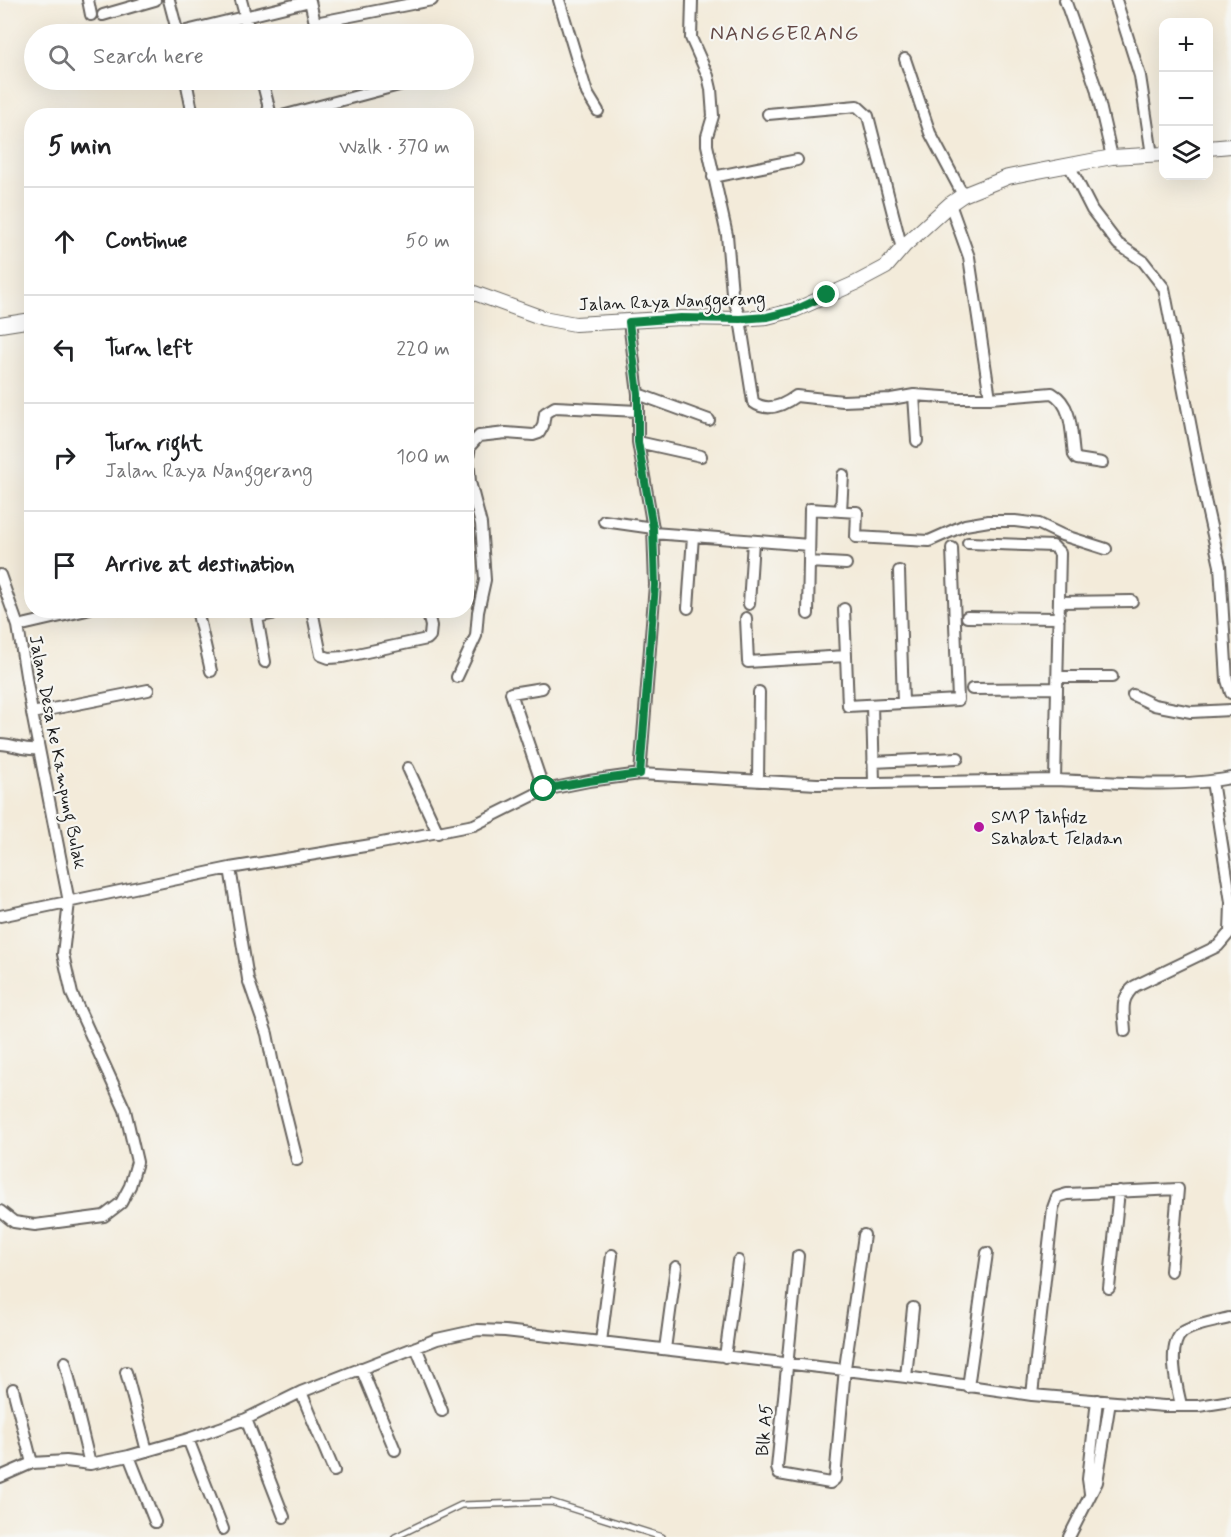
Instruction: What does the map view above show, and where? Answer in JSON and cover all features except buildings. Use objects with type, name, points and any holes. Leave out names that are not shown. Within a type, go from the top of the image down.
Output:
[{"type":"street","points":[[88,0],[97,15],[155,0]]},
{"type":"street","points":[[169,0],[175,24]]},
{"type":"street","points":[[241,0],[248,24]]},
{"type":"street","points":[[220,24],[309,1],[315,23],[432,0]]},
{"type":"street","points":[[559,0],[587,93],[598,111]]},
{"type":"street","points":[[692,0],[691,38],[708,76],[711,89],[713,116],[706,145],[727,234],[732,293],[740,319],[751,399],[757,405],[767,408],[786,405],[796,396],[843,401],[891,399],[914,395],[990,398],[1052,393],[1065,403],[1074,455],[1077,459],[1102,463]]},
{"type":"street","points":[[1065,0],[1096,88],[1112,157]]},
{"type":"street","points":[[1116,0],[1140,76],[1158,154]]},
{"type":"street","points":[[904,59],[930,133],[963,195]]},
{"type":"street","points":[[188,90],[191,108]]},
{"type":"street","points":[[264,90],[269,108]]},
{"type":"street","points":[[311,108],[377,90]]},
{"type":"street","points":[[768,114],[857,106],[868,116],[902,249]]},
{"type":"street","points":[[1213,148],[1231,146]]},
{"type":"street","name":"Jalan Raya Nanggerang","points":[[474,293],[554,320],[575,324],[681,318],[767,317],[795,310],[886,267],[950,204],[963,195],[1008,177],[1112,157],[1158,154]]},
{"type":"street","points":[[713,177],[797,160]]},
{"type":"street","points":[[1069,165],[1092,210],[1119,244],[1143,261],[1164,288],[1203,489],[1221,566],[1227,680],[1231,693]]},
{"type":"street","points":[[950,204],[969,257],[990,398]]},
{"type":"street","points":[[0,326],[24,322]]},
{"type":"street","points":[[629,322],[638,394],[638,442],[653,531],[655,585],[640,774]]},
{"type":"street","points":[[638,394],[709,420]]},
{"type":"street","points":[[914,395],[917,441]]},
{"type":"street","points":[[474,440],[479,436],[506,433],[532,435],[538,433],[543,426],[546,413],[555,407],[638,411]]},
{"type":"street","points":[[638,442],[701,456]]},
{"type":"street","points":[[841,511],[843,475]]},
{"type":"street","points":[[457,677],[476,636],[478,612],[485,580],[481,524],[474,497]]},
{"type":"street","points":[[808,614],[810,509],[857,512],[856,537],[929,541],[965,525],[989,521],[1015,521],[1039,524],[1062,535],[1106,549]]},
{"type":"street","points":[[604,521],[693,536],[809,545]]},
{"type":"street","points":[[688,608],[693,536]]},
{"type":"street","points":[[749,604],[753,541]]},
{"type":"street","points":[[968,543],[1056,547],[1060,553],[1055,780]]},
{"type":"street","points":[[844,609],[848,706],[958,700],[952,548]]},
{"type":"street","points":[[809,562],[846,564]]},
{"type":"street","points":[[898,571],[903,703]]},
{"type":"street","name":"Jalan Desa ke Kampung Bulak","points":[[0,575],[18,626],[32,713],[69,902],[63,954],[72,994],[125,1110],[137,1162],[130,1186],[121,1203],[104,1216],[35,1225],[14,1222],[0,1211]]},
{"type":"street","points":[[1059,602],[1132,602]]},
{"type":"street","points":[[967,617],[1059,618]]},
{"type":"street","points":[[18,626],[52,618]]},
{"type":"street","points":[[199,618],[211,671]]},
{"type":"street","points":[[257,618],[265,662]]},
{"type":"street","points":[[314,618],[321,655],[329,658],[427,639],[431,631],[429,618]]},
{"type":"street","points":[[746,618],[748,662],[846,656]]},
{"type":"street","points":[[972,689],[1112,677]]},
{"type":"street","points":[[542,688],[512,693],[544,789]]},
{"type":"street","points":[[32,713],[148,690]]},
{"type":"street","points":[[758,781],[759,692]]},
{"type":"street","points":[[1133,695],[1154,705],[1191,712],[1231,710]]},
{"type":"street","points":[[872,705],[874,782]]},
{"type":"street","points":[[0,744],[10,744],[26,750],[39,749]]},
{"type":"street","points":[[873,762],[958,758]]},
{"type":"street","points":[[408,768],[438,833]]},
{"type":"street","points":[[0,916],[230,868],[438,833],[474,825],[544,789],[640,774],[817,784],[1055,780],[1163,783],[1212,782],[1231,778]]},
{"type":"street","points":[[1125,1031],[1126,993],[1135,986],[1218,946],[1230,932],[1231,903],[1212,782]]},
{"type":"street","points":[[230,868],[248,979],[267,1034],[297,1160]]},
{"type":"street","points":[[1032,1395],[1053,1208],[1057,1197],[1066,1194],[1179,1189],[1171,1271]]},
{"type":"street","points":[[1109,1288],[1119,1191]]},
{"type":"street","points":[[845,1370],[864,1235]]},
{"type":"street","points":[[968,1387],[987,1253]]},
{"type":"street","points":[[601,1342],[612,1255]]},
{"type":"street","points":[[786,1364],[798,1256]]},
{"type":"street","points":[[725,1357],[738,1261]]},
{"type":"street","points":[[664,1350],[676,1267]]},
{"type":"street","points":[[906,1377],[914,1308]]},
{"type":"street","points":[[1180,1405],[1174,1364],[1177,1339],[1183,1332],[1229,1318]]},
{"type":"street","points":[[0,1477],[32,1462],[66,1461],[90,1464],[129,1456],[188,1439],[246,1419],[301,1392],[437,1339],[478,1330],[906,1377],[1032,1395],[1110,1402],[1199,1406],[1231,1401]]},
{"type":"street","points":[[416,1347],[442,1411]]},
{"type":"street","points":[[65,1362],[90,1464]]},
{"type":"street","name":"Blk A5","points":[[786,1364],[779,1474],[830,1483],[835,1479],[845,1370]]},
{"type":"street","points":[[361,1368],[395,1450]]},
{"type":"street","points":[[126,1372],[147,1451]]},
{"type":"street","points":[[13,1389],[32,1462]]},
{"type":"street","points":[[301,1392],[334,1471]]},
{"type":"street","points":[[1090,1493],[1088,1479],[1097,1400]]},
{"type":"street","points":[[1069,1537],[1097,1482],[1110,1402]]},
{"type":"street","points":[[246,1419],[284,1517]]},
{"type":"street","points":[[188,1439],[223,1529]]},
{"type":"street","points":[[129,1456],[154,1522]]},
{"type":"lane","points":[[395,1537],[461,1505],[551,1502],[662,1537]]},
{"type":"place","name":"SMP Tahfidz Sahabat Teladan","points":[[979,827]]},
{"type":"district","name":"NANGGERANG","points":[[785,33]]},
{"type":"route","points":[[544,789],[640,774],[655,585],[653,528],[638,442],[638,394],[629,322],[681,318],[767,317],[795,310],[827,295]]}]
